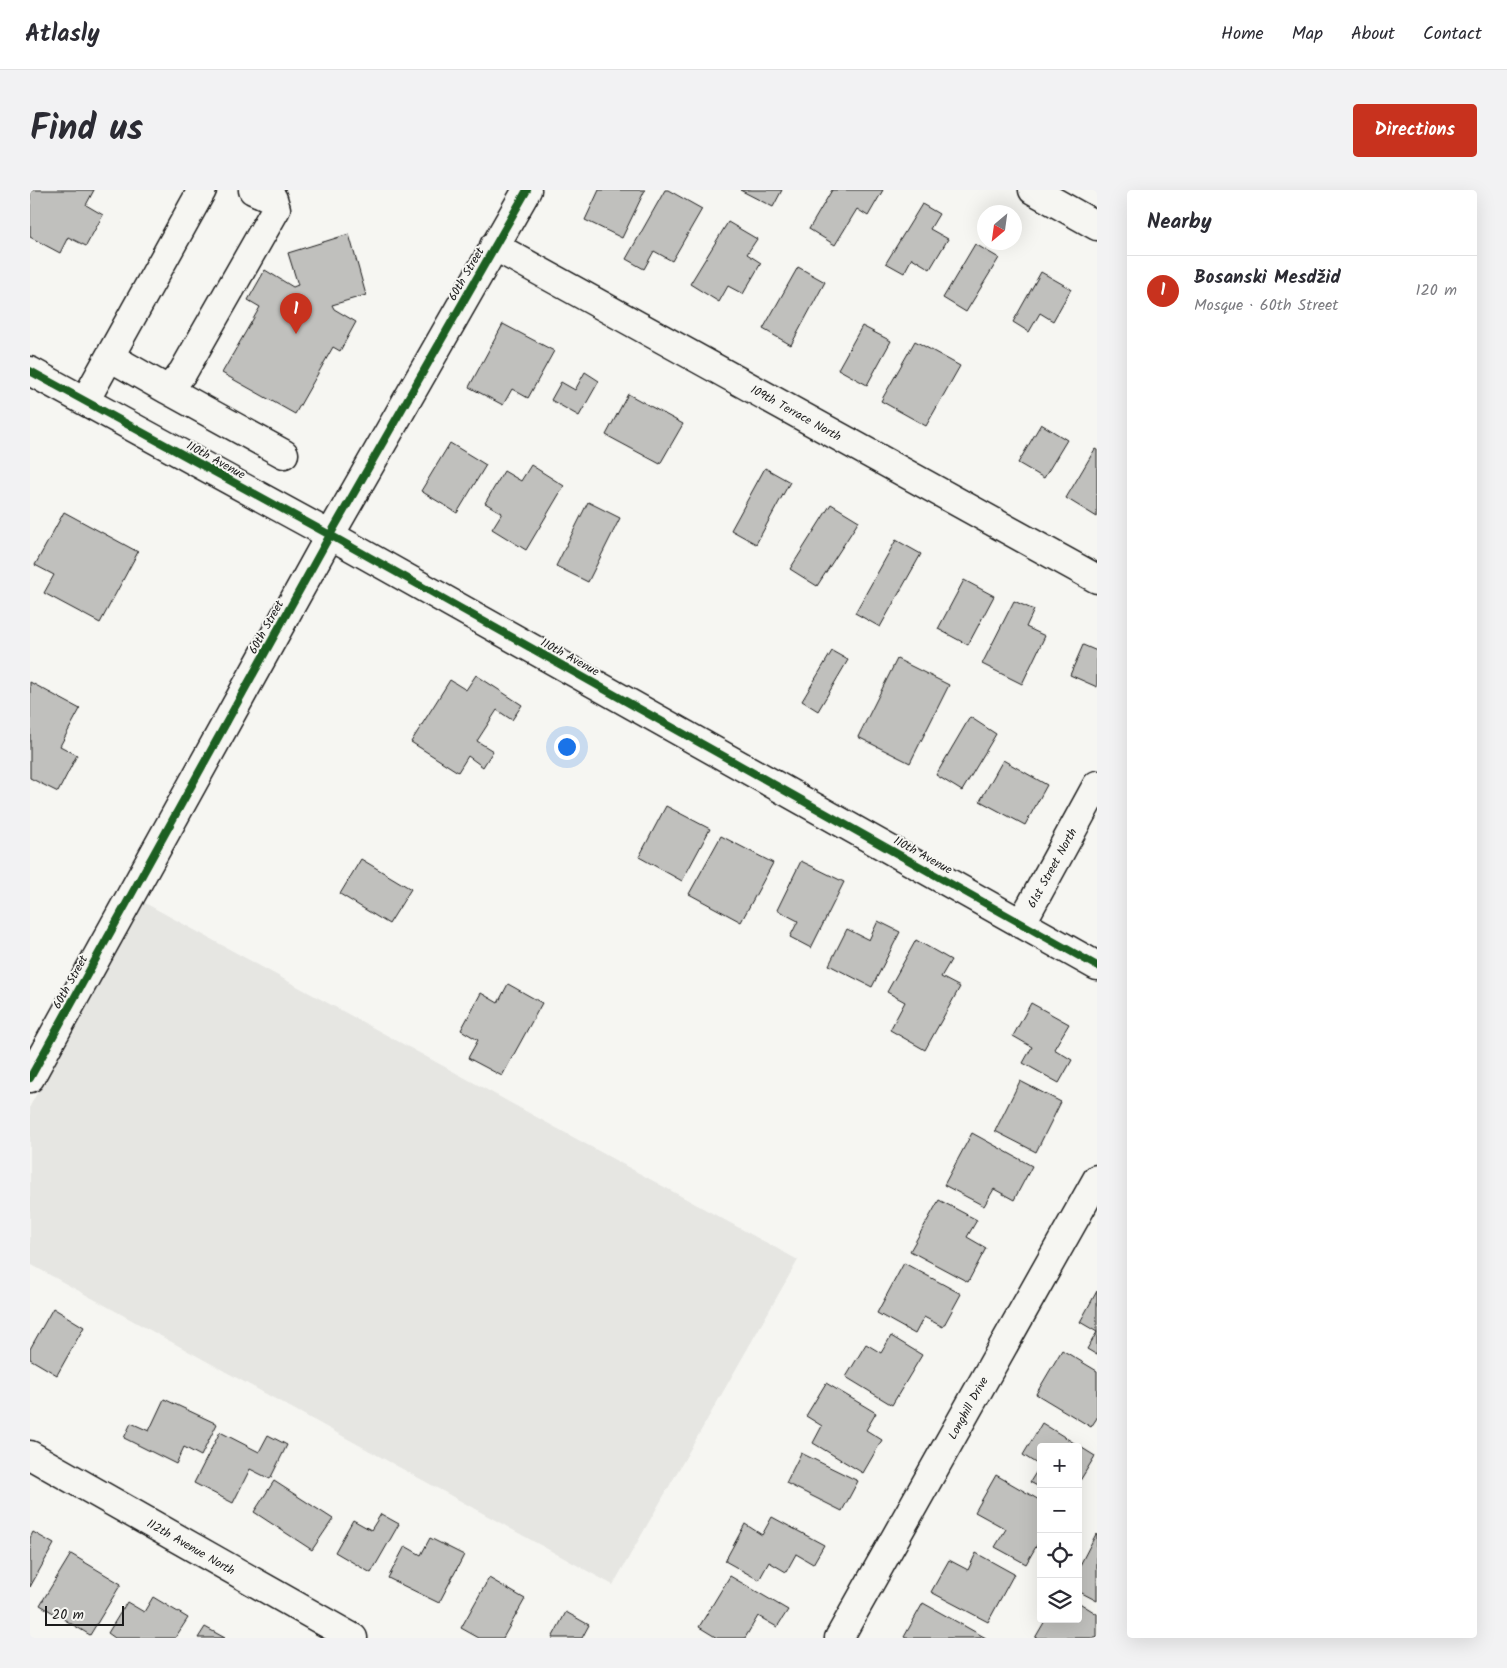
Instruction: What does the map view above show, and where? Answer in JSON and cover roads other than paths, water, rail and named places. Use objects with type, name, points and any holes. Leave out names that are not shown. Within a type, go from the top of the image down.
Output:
[{"type":"street","points":[[85,401],[202,190]]},
{"type":"street","points":[[168,390],[183,372],[276,209],[273,198],[253,190]]},
{"type":"street","name":"60th Street","points":[[30,1078],[330,535],[527,190]]},
{"type":"street","points":[[1033,190],[1097,226]]},
{"type":"street","name":"109th Terrace North","points":[[494,246],[1097,580]]},
{"type":"street","points":[[110,357],[284,454]]},
{"type":"street","name":"110th Avenue","points":[[30,371],[330,535],[1097,966]]},
{"type":"street","name":"61st Street North","points":[[1021,924],[1097,785]]},
{"type":"street","name":"Longhill Drive","points":[[839,1638],[1097,1179]]},
{"type":"street","name":"112th Avenue North","points":[[30,1455],[353,1638]]},
{"type":"place","name":"Bosanski Mesdžid","points":[[296,334]]}]
